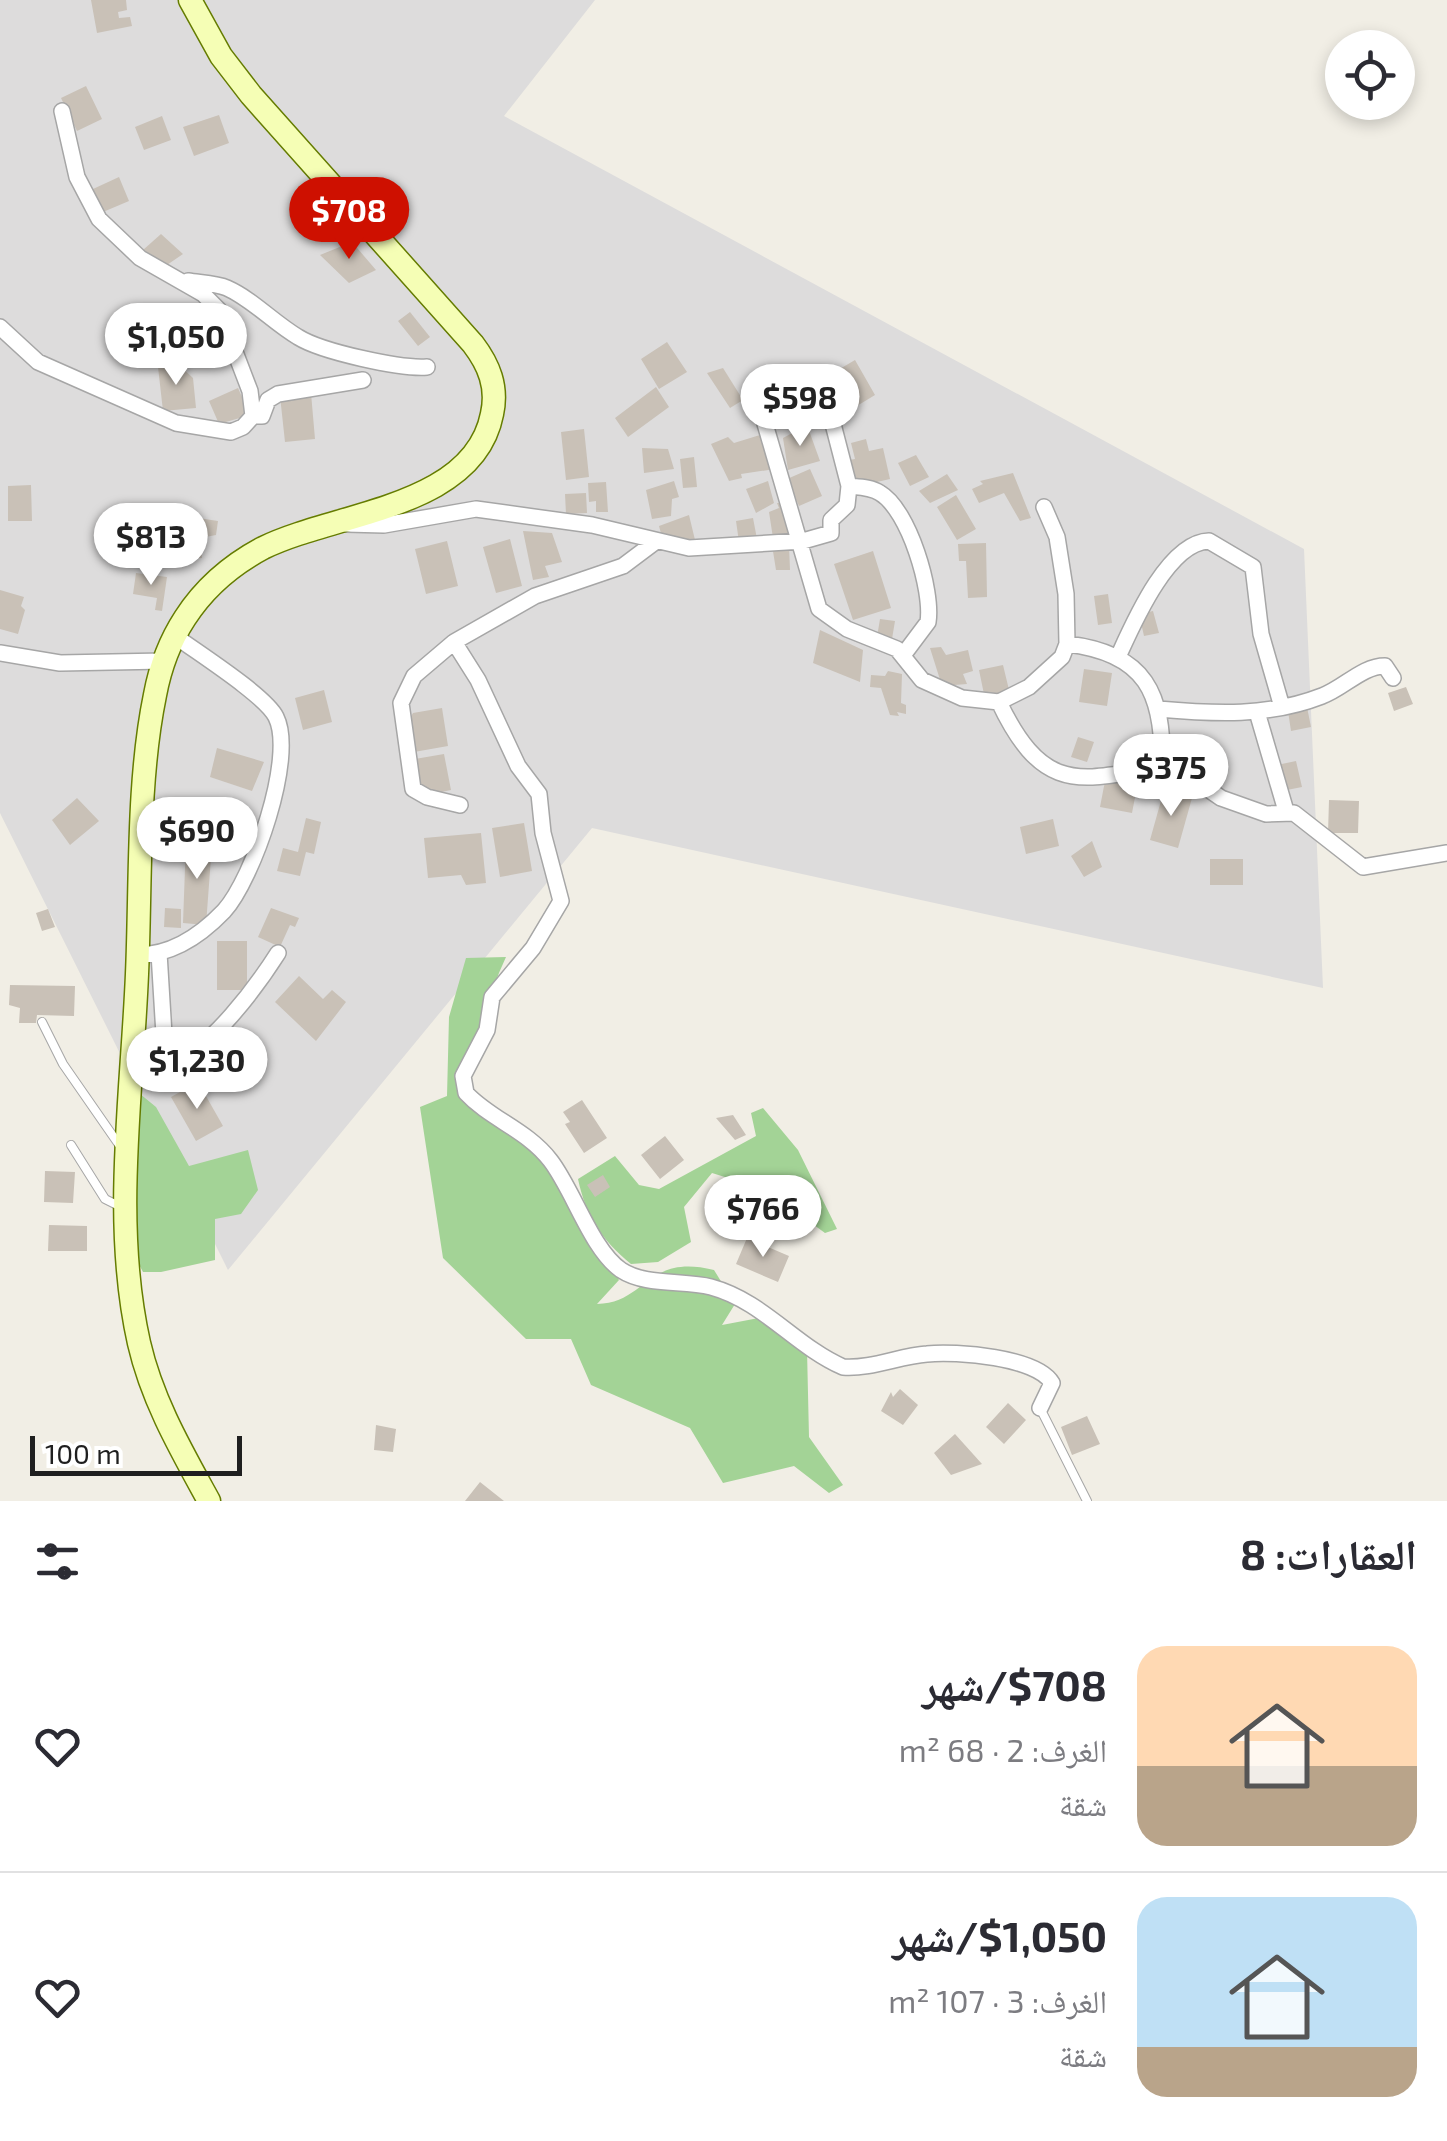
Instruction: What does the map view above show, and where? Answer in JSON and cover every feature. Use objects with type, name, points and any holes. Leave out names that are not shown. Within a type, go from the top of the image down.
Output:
[{"type":"main road","points":[[190,0],[234,74],[474,344],[490,374],[491,421],[478,452],[466,466],[434,488],[266,547],[231,567],[207,590],[175,636],[164,662],[150,731],[149,954],[128,1157],[126,1254],[139,1344],[164,1420],[209,1501]]},
{"type":"street","points":[[62,112],[77,178],[92,208],[117,240],[168,278],[203,294],[219,310],[250,391],[252,416]]},
{"type":"street","points":[[168,278],[226,287],[301,340],[342,354],[390,360],[406,368],[427,367]]},
{"type":"street","points":[[0,327],[38,362],[163,418],[220,432],[237,430],[252,416],[262,416],[268,400],[278,394],[363,380]]},
{"type":"street","points":[[332,522],[384,526],[443,513],[492,510],[592,525],[656,542],[708,548],[803,542],[831,533],[831,520],[848,505],[849,486],[825,392]]},
{"type":"street","points":[[763,416],[803,542],[815,600],[824,615],[904,654],[914,674],[962,698],[998,702],[1052,670],[1067,644],[1062,565],[1044,506]]},
{"type":"street","points":[[849,486],[871,489],[888,500],[920,567],[930,610],[928,622],[904,654]]},
{"type":"street","points":[[1118,657],[1162,576],[1196,543],[1209,541],[1253,567],[1261,634],[1282,707]]},
{"type":"street","points":[[460,806],[426,798],[413,789],[400,710],[410,680],[454,642],[536,596],[623,566],[656,542]]},
{"type":"street","points":[[175,636],[266,704],[278,721],[283,749],[270,806],[232,901],[194,937],[149,954],[165,1051],[173,1062],[184,1058],[238,1007],[278,953]]},
{"type":"street","points":[[454,642],[489,701],[518,766],[539,794],[542,833],[561,900],[550,925],[492,998],[487,1030],[463,1076],[466,1092],[532,1139],[547,1156],[605,1252],[622,1270],[711,1287],[740,1298],[842,1367],[925,1354],[1004,1360],[1033,1367],[1052,1383],[1040,1408]]},
{"type":"street","points":[[1067,644],[1118,657],[1146,682],[1157,697],[1162,768]]},
{"type":"street","points":[[0,653],[60,663],[164,662]]},
{"type":"street","points":[[1158,709],[1210,715],[1257,712],[1338,689],[1373,667],[1385,666],[1393,678]]},
{"type":"street","points":[[998,702],[1025,750],[1048,772],[1084,776],[1192,765],[1208,789],[1221,798],[1266,814],[1286,811]]},
{"type":"street","points":[[1257,712],[1286,811],[1369,869],[1447,853]]},
{"type":"lane","points":[[42,1022],[104,1128],[128,1157]]},
{"type":"lane","points":[[71,1145],[106,1198],[126,1210]]},
{"type":"lane","points":[[1040,1408],[1088,1501]]},
{"type":"shaded area","points":[[0,0],[595,0],[504,116],[1304,549],[1323,988],[592,828],[228,1270],[0,813]]},
{"type":"green space","points":[[506,957],[461,1083],[530,1140],[619,1280],[597,1304],[627,1296],[674,1268],[714,1270],[735,1304],[722,1325],[764,1317],[807,1350],[809,1437],[843,1485],[829,1493],[794,1466],[723,1483],[690,1428],[591,1385],[571,1339],[526,1339],[443,1258],[420,1107],[447,1096],[449,1017],[466,958]]},
{"type":"green space","points":[[134,1089],[156,1107],[189,1166],[248,1150],[258,1190],[241,1214],[215,1219],[215,1260],[143,1272],[133,1253]]},
{"type":"green space","points":[[763,1108],[798,1150],[837,1229],[825,1233],[766,1190],[712,1173],[684,1207],[691,1242],[658,1262],[631,1264],[612,1246],[591,1216],[578,1179],[615,1156],[639,1185],[659,1189],[756,1136],[751,1113]]},
{"type":"building","points":[[91,0],[126,0],[127,10],[118,12],[119,18],[130,17],[132,26],[97,33]]},
{"type":"building","points":[[86,86],[102,119],[77,131],[61,98]]},
{"type":"building","points":[[219,115],[229,143],[194,156],[183,127]]},
{"type":"building","points":[[162,116],[171,140],[144,150],[135,127]]},
{"type":"building","points":[[119,177],[129,201],[103,212],[93,189]]},
{"type":"building","points":[[161,234],[183,254],[164,267],[143,250]]},
{"type":"building","points":[[352,242],[376,270],[349,283],[320,255]]},
{"type":"building","points":[[410,312],[430,337],[418,346],[398,321]]},
{"type":"building","points":[[667,342],[687,372],[659,389],[641,359]]},
{"type":"building","points":[[855,360],[875,395],[842,415],[821,380]]},
{"type":"building","points":[[178,364],[193,378],[196,408],[163,411],[158,367]]},
{"type":"building","points":[[723,368],[743,400],[730,408],[707,373]]},
{"type":"building","points":[[656,387],[669,407],[628,437],[615,418]]},
{"type":"building","points":[[238,388],[250,415],[219,424],[209,401]]},
{"type":"building","points":[[311,393],[315,439],[285,442],[280,396]]},
{"type":"building","points":[[807,425],[820,461],[788,470],[783,438]]},
{"type":"building","points":[[584,429],[589,477],[566,480],[561,432]]},
{"type":"building","points":[[760,435],[775,469],[741,474],[742,478],[729,481],[711,444],[728,437],[734,443]]},
{"type":"building","points":[[866,439],[869,451],[883,448],[890,479],[855,487],[849,460],[855,459],[851,443]]},
{"type":"building","points":[[642,448],[668,449],[674,469],[644,473]]},
{"type":"building","points":[[916,455],[929,477],[910,486],[898,463]]},
{"type":"building","points":[[694,457],[697,487],[683,488],[680,459]]},
{"type":"building","points":[[810,469],[822,496],[799,506],[787,479]]},
{"type":"building","points":[[1013,473],[1031,518],[1020,521],[1004,493],[979,503],[972,489],[983,484],[980,481]]},
{"type":"building","points":[[947,474],[958,490],[930,503],[919,491]]},
{"type":"building","points":[[674,481],[679,497],[672,499],[671,516],[652,519],[646,490]]},
{"type":"building","points":[[768,481],[774,503],[756,513],[746,489]]},
{"type":"building","points":[[606,482],[608,512],[596,512],[596,501],[589,502],[588,483]]},
{"type":"building","points":[[31,485],[32,521],[8,521],[8,486]]},
{"type":"building","points":[[586,493],[587,513],[566,514],[565,494]]},
{"type":"building","points":[[956,495],[976,529],[957,540],[937,507]]},
{"type":"building","points":[[777,503],[785,503],[794,537],[773,538],[769,512],[779,508]]},
{"type":"building","points":[[171,514],[218,521],[216,535],[200,538],[202,558],[188,559],[180,552]]},
{"type":"building","points":[[689,515],[695,540],[663,541],[659,526]]},
{"type":"building","points":[[753,518],[757,539],[739,542],[736,521]]},
{"type":"building","points":[[523,531],[552,533],[562,562],[545,566],[549,577],[533,580]]},
{"type":"building","points":[[510,539],[522,586],[496,593],[483,547]]},
{"type":"building","points":[[447,541],[458,586],[426,594],[415,549]]},
{"type":"building","points":[[986,543],[987,597],[968,598],[966,561],[959,561],[958,544]]},
{"type":"building","points":[[772,545],[789,545],[790,570],[776,570]]},
{"type":"building","points":[[873,551],[891,608],[853,620],[834,564]]},
{"type":"building","points":[[136,573],[167,577],[162,611],[155,610],[157,598],[133,594]]},
{"type":"building","points":[[0,590],[24,597],[21,606],[25,610],[18,634],[0,629]]},
{"type":"building","points":[[1108,594],[1112,623],[1098,625],[1094,596]]},
{"type":"building","points":[[1153,611],[1159,633],[1144,636],[1139,614]]},
{"type":"building","points":[[880,619],[895,621],[892,639],[877,637]]},
{"type":"building","points":[[820,630],[863,650],[860,682],[813,663]]},
{"type":"building","points":[[941,647],[946,655],[968,650],[973,671],[963,674],[967,684],[942,686],[930,648]]},
{"type":"building","points":[[1003,665],[1010,694],[985,699],[979,670]]},
{"type":"building","points":[[1084,669],[1112,673],[1107,706],[1079,702]]},
{"type":"building","points":[[888,671],[902,674],[901,703],[906,705],[906,714],[890,715],[881,688],[870,687],[871,675],[885,676]]},
{"type":"building","points":[[1406,687],[1413,704],[1394,711],[1388,693]]},
{"type":"building","points":[[324,690],[332,722],[303,730],[295,698]]},
{"type":"building","points":[[1307,707],[1311,727],[1291,731],[1288,711]]},
{"type":"building","points":[[442,708],[448,746],[414,752],[409,720],[413,713]]},
{"type":"building","points":[[1078,737],[1094,742],[1087,762],[1071,757]]},
{"type":"building","points":[[217,748],[264,762],[252,791],[210,777]]},
{"type":"building","points":[[444,754],[451,790],[422,796],[415,759]]},
{"type":"building","points":[[1296,761],[1302,787],[1282,791],[1277,765]]},
{"type":"building","points":[[1105,781],[1137,787],[1132,813],[1100,807]]},
{"type":"building","points":[[1164,790],[1192,798],[1178,848],[1150,840]]},
{"type":"building","points":[[77,798],[99,821],[70,845],[52,820]]},
{"type":"building","points":[[1329,800],[1359,801],[1358,833],[1328,833]]},
{"type":"building","points":[[306,818],[321,822],[314,854],[306,852],[300,876],[277,871],[283,848],[298,852]]},
{"type":"building","points":[[1053,819],[1059,846],[1026,854],[1020,827]]},
{"type":"building","points":[[524,823],[532,871],[500,877],[492,828]]},
{"type":"building","points":[[481,833],[486,883],[466,885],[461,875],[428,878],[424,838]]},
{"type":"building","points":[[186,841],[212,844],[206,925],[183,923]]},
{"type":"building","points":[[1092,841],[1102,867],[1084,877],[1071,856]]},
{"type":"building","points":[[1210,859],[1243,859],[1243,885],[1210,885]]},
{"type":"building","points":[[165,908],[181,909],[181,928],[164,927]]},
{"type":"building","points":[[271,908],[299,918],[295,927],[290,925],[280,947],[258,937]]},
{"type":"building","points":[[48,909],[55,927],[42,931],[36,913]]},
{"type":"building","points":[[217,941],[247,941],[247,990],[217,990]]},
{"type":"building","points":[[299,976],[323,999],[332,990],[346,1002],[316,1041],[275,1002]]},
{"type":"building","points":[[10,985],[75,986],[74,1016],[37,1015],[36,1023],[19,1023],[20,1008],[9,1005]]},
{"type":"building","points":[[198,1082],[223,1126],[196,1141],[171,1097]]},
{"type":"building","points":[[582,1100],[607,1138],[584,1153],[565,1124],[570,1122],[563,1112]]},
{"type":"building","points":[[733,1115],[746,1135],[735,1140],[716,1118]]},
{"type":"building","points":[[665,1136],[684,1160],[660,1179],[641,1155]]},
{"type":"building","points":[[45,1171],[75,1172],[73,1203],[44,1202]]},
{"type":"building","points":[[603,1175],[610,1187],[595,1197],[587,1185]]},
{"type":"building","points":[[49,1225],[87,1226],[87,1251],[48,1251]]},
{"type":"building","points":[[747,1238],[789,1256],[778,1282],[736,1264]]},
{"type":"building","points":[[900,1389],[918,1405],[903,1425],[881,1411],[891,1392],[893,1397]]},
{"type":"building","points":[[1008,1403],[1026,1420],[1004,1444],[986,1427]]},
{"type":"building","points":[[1087,1416],[1100,1444],[1072,1455],[1061,1427]]},
{"type":"building","points":[[376,1425],[396,1429],[393,1452],[374,1450]]},
{"type":"building","points":[[955,1434],[982,1464],[951,1475],[934,1453]]},
{"type":"building","points":[[480,1482],[504,1501],[465,1501]]}]
